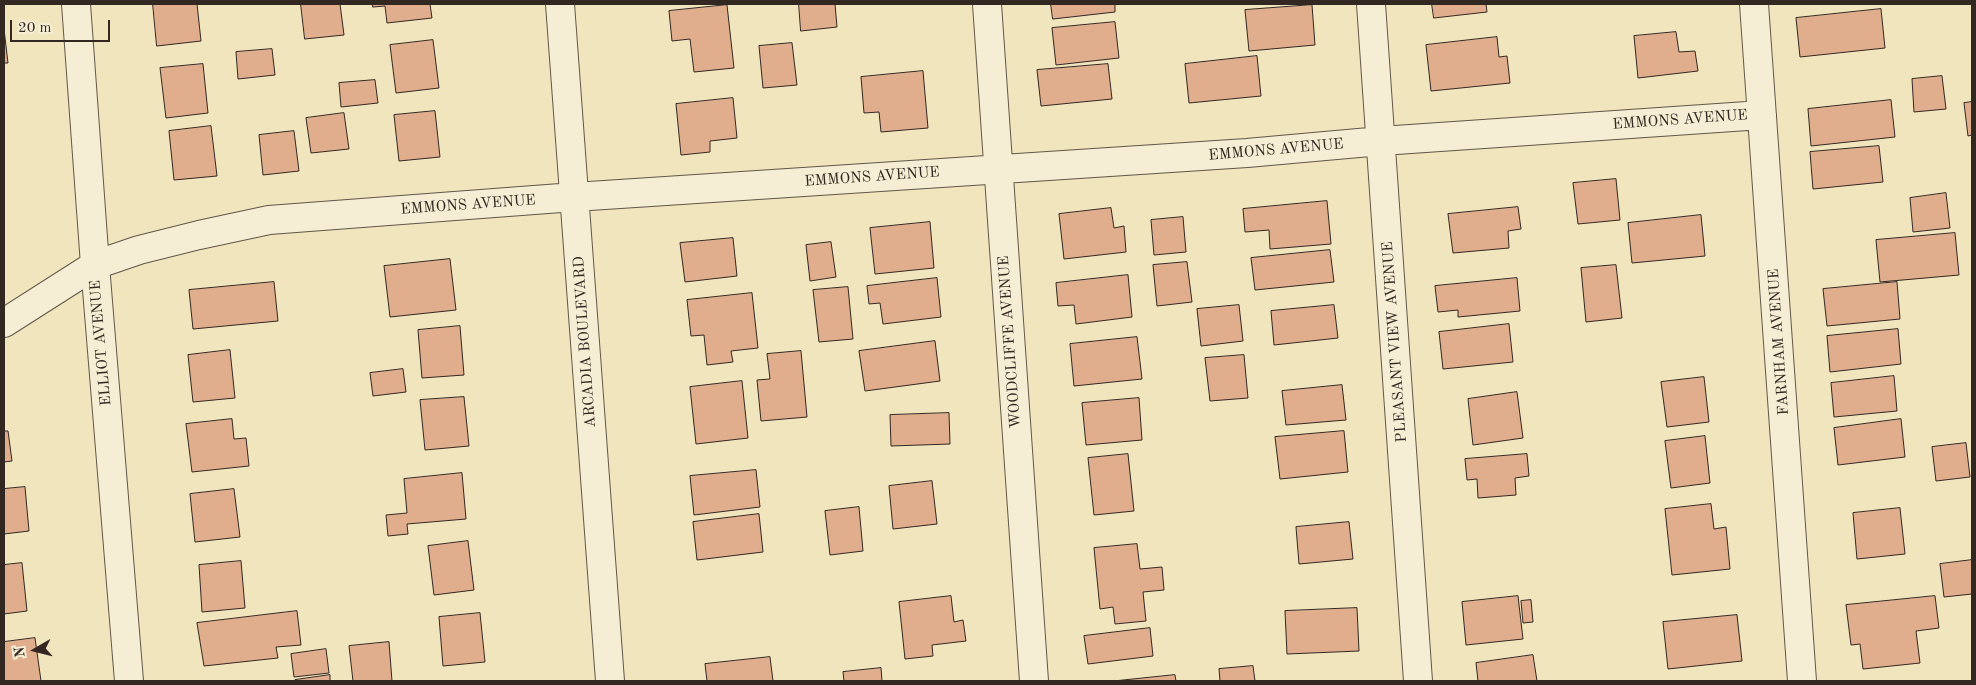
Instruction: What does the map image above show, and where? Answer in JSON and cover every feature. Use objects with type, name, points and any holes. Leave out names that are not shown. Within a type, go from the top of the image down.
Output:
[{"type":"street","name":"ELLIOT AVENUE","points":[[76,4],[129,681]]},
{"type":"street","name":"ARCADIA BOULEVARD","points":[[560,4],[610,681]]},
{"type":"street","name":"WOODCLIFFE AVENUE","points":[[987,4],[1034,681]]},
{"type":"street","name":"PLEASANT VIEW AVENUE","points":[[1371,4],[1418,681]]},
{"type":"street","name":"FARNHAM AVENUE","points":[[1754,4],[1802,681]]},
{"type":"street","name":"EMMONS AVENUE","points":[[4,323],[95,265],[147,248],[269,220],[574,197],[1247,153],[1381,141],[1762,115]]},
{"type":"building","points":[[153,4],[197,4],[201,41],[157,46]]},
{"type":"building","points":[[301,4],[340,4],[344,35],[305,39]]},
{"type":"building","points":[[373,4],[430,4],[432,18],[387,23],[385,6],[373,7]]},
{"type":"building","points":[[799,4],[835,4],[837,27],[801,31]]},
{"type":"building","points":[[1051,4],[1115,4],[1115,12],[1053,19]]},
{"type":"building","points":[[1432,4],[1486,4],[1487,12],[1434,18]]},
{"type":"building","points":[[727,5],[734,68],[694,72],[690,39],[672,41],[669,11]]},
{"type":"building","points":[[1312,5],[1315,45],[1249,51],[1245,10]]},
{"type":"building","points":[[1881,9],[1885,48],[1800,57],[1796,18]]},
{"type":"building","points":[[1115,22],[1119,58],[1056,65],[1052,28]]},
{"type":"building","points":[[4,29],[8,63],[4,63]]},
{"type":"building","points":[[1676,32],[1679,52],[1695,51],[1698,71],[1638,78],[1634,36]]},
{"type":"building","points":[[1497,37],[1499,57],[1507,56],[1510,83],[1431,91],[1426,45]]},
{"type":"building","points":[[433,40],[439,88],[396,93],[390,45]]},
{"type":"building","points":[[792,43],[797,85],[763,88],[759,46]]},
{"type":"building","points":[[272,49],[275,75],[238,79],[236,52]]},
{"type":"building","points":[[1257,56],[1261,96],[1189,103],[1185,64]]},
{"type":"building","points":[[203,64],[208,113],[166,118],[160,68]]},
{"type":"building","points":[[1108,64],[1112,99],[1041,106],[1037,70]]},
{"type":"building","points":[[923,71],[928,128],[881,132],[879,112],[864,113],[861,77]]},
{"type":"building","points":[[1942,76],[1946,109],[1914,112],[1912,79]]},
{"type":"building","points":[[375,80],[378,103],[341,107],[339,83]]},
{"type":"building","points":[[733,98],[737,138],[710,141],[710,152],[681,155],[676,104]]},
{"type":"building","points":[[1891,100],[1895,137],[1811,146],[1808,109]]},
{"type":"building","points":[[1972,102],[1972,135],[1968,136],[1964,103]]},
{"type":"building","points":[[435,111],[440,157],[399,161],[394,115]]},
{"type":"building","points":[[344,113],[349,149],[311,153],[306,118]]},
{"type":"building","points":[[211,126],[217,176],[174,180],[169,131]]},
{"type":"building","points":[[294,131],[299,171],[263,175],[259,135]]},
{"type":"building","points":[[1879,146],[1883,182],[1813,189],[1810,152]]},
{"type":"building","points":[[1616,179],[1620,220],[1578,224],[1573,183]]},
{"type":"building","points":[[1946,193],[1950,228],[1913,232],[1910,198]]},
{"type":"building","points":[[1327,201],[1331,244],[1270,249],[1269,230],[1245,232],[1243,209]]},
{"type":"building","points":[[1518,207],[1521,229],[1508,231],[1509,248],[1453,253],[1448,214]]},
{"type":"building","points":[[1111,208],[1114,228],[1124,226],[1126,252],[1064,259],[1059,214]]},
{"type":"building","points":[[1701,215],[1705,256],[1632,263],[1628,223]]},
{"type":"building","points":[[1183,217],[1186,252],[1154,255],[1151,220]]},
{"type":"building","points":[[930,222],[934,268],[875,274],[870,228]]},
{"type":"building","points":[[1955,233],[1959,275],[1880,282],[1876,240]]},
{"type":"building","points":[[733,238],[737,276],[685,282],[680,243]]},
{"type":"building","points":[[831,242],[836,277],[810,281],[806,245]]},
{"type":"building","points":[[1330,250],[1334,282],[1255,290],[1251,258]]},
{"type":"building","points":[[450,259],[456,310],[390,317],[384,266]]},
{"type":"building","points":[[1187,262],[1192,302],[1157,306],[1153,265]]},
{"type":"building","points":[[1616,265],[1622,318],[1586,322],[1581,268]]},
{"type":"building","points":[[1128,275],[1132,317],[1076,324],[1074,305],[1058,306],[1056,283]]},
{"type":"building","points":[[937,278],[941,317],[883,324],[880,303],[869,304],[867,286]]},
{"type":"building","points":[[1517,278],[1520,311],[1458,317],[1458,310],[1438,312],[1435,286]]},
{"type":"building","points":[[274,282],[278,321],[193,329],[189,290]]},
{"type":"building","points":[[1897,282],[1900,319],[1827,326],[1823,289]]},
{"type":"building","points":[[848,287],[853,339],[819,342],[813,290]]},
{"type":"building","points":[[752,293],[758,348],[731,351],[733,362],[707,365],[704,335],[691,336],[687,300]]},
{"type":"building","points":[[1239,305],[1243,341],[1201,346],[1197,309]]},
{"type":"building","points":[[1334,305],[1338,338],[1274,345],[1271,311]]},
{"type":"building","points":[[1509,324],[1513,362],[1443,369],[1439,332]]},
{"type":"building","points":[[460,326],[464,375],[422,378],[418,330]]},
{"type":"building","points":[[1898,329],[1901,364],[1830,372],[1827,336]]},
{"type":"building","points":[[1137,337],[1142,379],[1074,386],[1070,344]]},
{"type":"building","points":[[935,341],[940,381],[865,391],[859,351]]},
{"type":"building","points":[[230,350],[235,398],[193,402],[188,355]]},
{"type":"building","points":[[801,351],[807,417],[761,421],[757,380],[770,379],[767,354]]},
{"type":"building","points":[[1244,355],[1248,398],[1210,401],[1205,358]]},
{"type":"building","points":[[403,369],[406,392],[373,396],[370,373]]},
{"type":"building","points":[[1894,376],[1897,411],[1834,417],[1831,383]]},
{"type":"building","points":[[1704,377],[1709,422],[1667,427],[1661,382]]},
{"type":"building","points":[[742,381],[748,438],[696,444],[690,387]]},
{"type":"building","points":[[1342,385],[1346,420],[1286,425],[1282,391]]},
{"type":"building","points":[[1517,392],[1523,438],[1473,445],[1468,399]]},
{"type":"building","points":[[464,397],[469,446],[425,450],[420,400]]},
{"type":"building","points":[[1139,398],[1142,440],[1086,445],[1082,403]]},
{"type":"building","points":[[949,413],[950,444],[891,446],[890,415]]},
{"type":"building","points":[[232,419],[234,439],[246,438],[249,466],[192,472],[186,424]]},
{"type":"building","points":[[1901,419],[1905,457],[1838,465],[1834,428]]},
{"type":"building","points":[[4,431],[8,431],[12,461],[4,462]]},
{"type":"building","points":[[1344,431],[1348,472],[1280,479],[1275,437]]},
{"type":"building","points":[[1705,436],[1710,483],[1671,488],[1665,441]]},
{"type":"building","points":[[1966,443],[1970,477],[1936,481],[1932,447]]},
{"type":"building","points":[[1128,454],[1134,511],[1094,515],[1088,458]]},
{"type":"building","points":[[1527,454],[1529,476],[1515,478],[1516,495],[1478,498],[1477,479],[1467,480],[1465,459]]},
{"type":"building","points":[[756,470],[760,507],[694,515],[690,476]]},
{"type":"building","points":[[462,473],[466,519],[407,524],[408,534],[388,536],[386,515],[407,513],[404,479]]},
{"type":"building","points":[[932,481],[937,524],[893,529],[889,486]]},
{"type":"building","points":[[25,487],[29,531],[4,534],[4,489]]},
{"type":"building","points":[[234,489],[240,537],[195,542],[190,494]]},
{"type":"building","points":[[1711,504],[1714,529],[1726,527],[1730,569],[1672,575],[1665,509]]},
{"type":"building","points":[[859,507],[863,551],[830,555],[825,511]]},
{"type":"building","points":[[1900,508],[1905,554],[1857,559],[1853,513]]},
{"type":"building","points":[[759,514],[763,552],[697,560],[693,522]]},
{"type":"building","points":[[1349,522],[1353,559],[1299,564],[1296,527]]},
{"type":"building","points":[[468,541],[474,590],[434,595],[428,546]]},
{"type":"building","points":[[1137,544],[1140,569],[1162,567],[1164,590],[1143,592],[1146,621],[1115,624],[1113,607],[1100,609],[1094,548]]},
{"type":"building","points":[[1972,560],[1972,594],[1944,597],[1940,564]]},
{"type":"building","points":[[241,561],[245,608],[202,612],[199,565]]},
{"type":"building","points":[[22,563],[27,611],[4,614],[4,565]]},
{"type":"building","points":[[951,596],[954,622],[963,620],[966,641],[932,645],[933,656],[905,659],[899,602]]},
{"type":"building","points":[[1518,596],[1523,639],[1466,645],[1462,602]]},
{"type":"building","points":[[1935,596],[1939,628],[1916,631],[1920,663],[1863,669],[1860,644],[1851,645],[1846,605]]},
{"type":"building","points":[[1531,600],[1533,622],[1523,623],[1521,601]]},
{"type":"building","points":[[1357,608],[1359,651],[1287,654],[1285,611]]},
{"type":"building","points":[[297,611],[301,645],[276,647],[278,658],[204,666],[197,623]]},
{"type":"building","points":[[480,613],[485,662],[443,666],[439,617]]},
{"type":"building","points":[[1737,615],[1742,661],[1668,669],[1663,622]]},
{"type":"building","points":[[1150,628],[1153,656],[1088,664],[1084,636]]},
{"type":"building","points":[[35,638],[41,681],[4,681],[4,642]]},
{"type":"building","points":[[389,642],[392,681],[353,681],[349,646]]},
{"type":"building","points":[[326,649],[329,673],[294,677],[291,654]]},
{"type":"building","points":[[1533,655],[1537,681],[1478,681],[1476,663]]},
{"type":"building","points":[[770,657],[773,681],[707,681],[705,664]]},
{"type":"building","points":[[1253,666],[1255,681],[1220,681],[1219,669]]},
{"type":"building","points":[[881,668],[882,681],[844,681],[843,672]]},
{"type":"building","points":[[330,675],[330,681],[295,681],[295,680]]},
{"type":"building","points":[[1175,675],[1176,681],[1114,681]]}]
